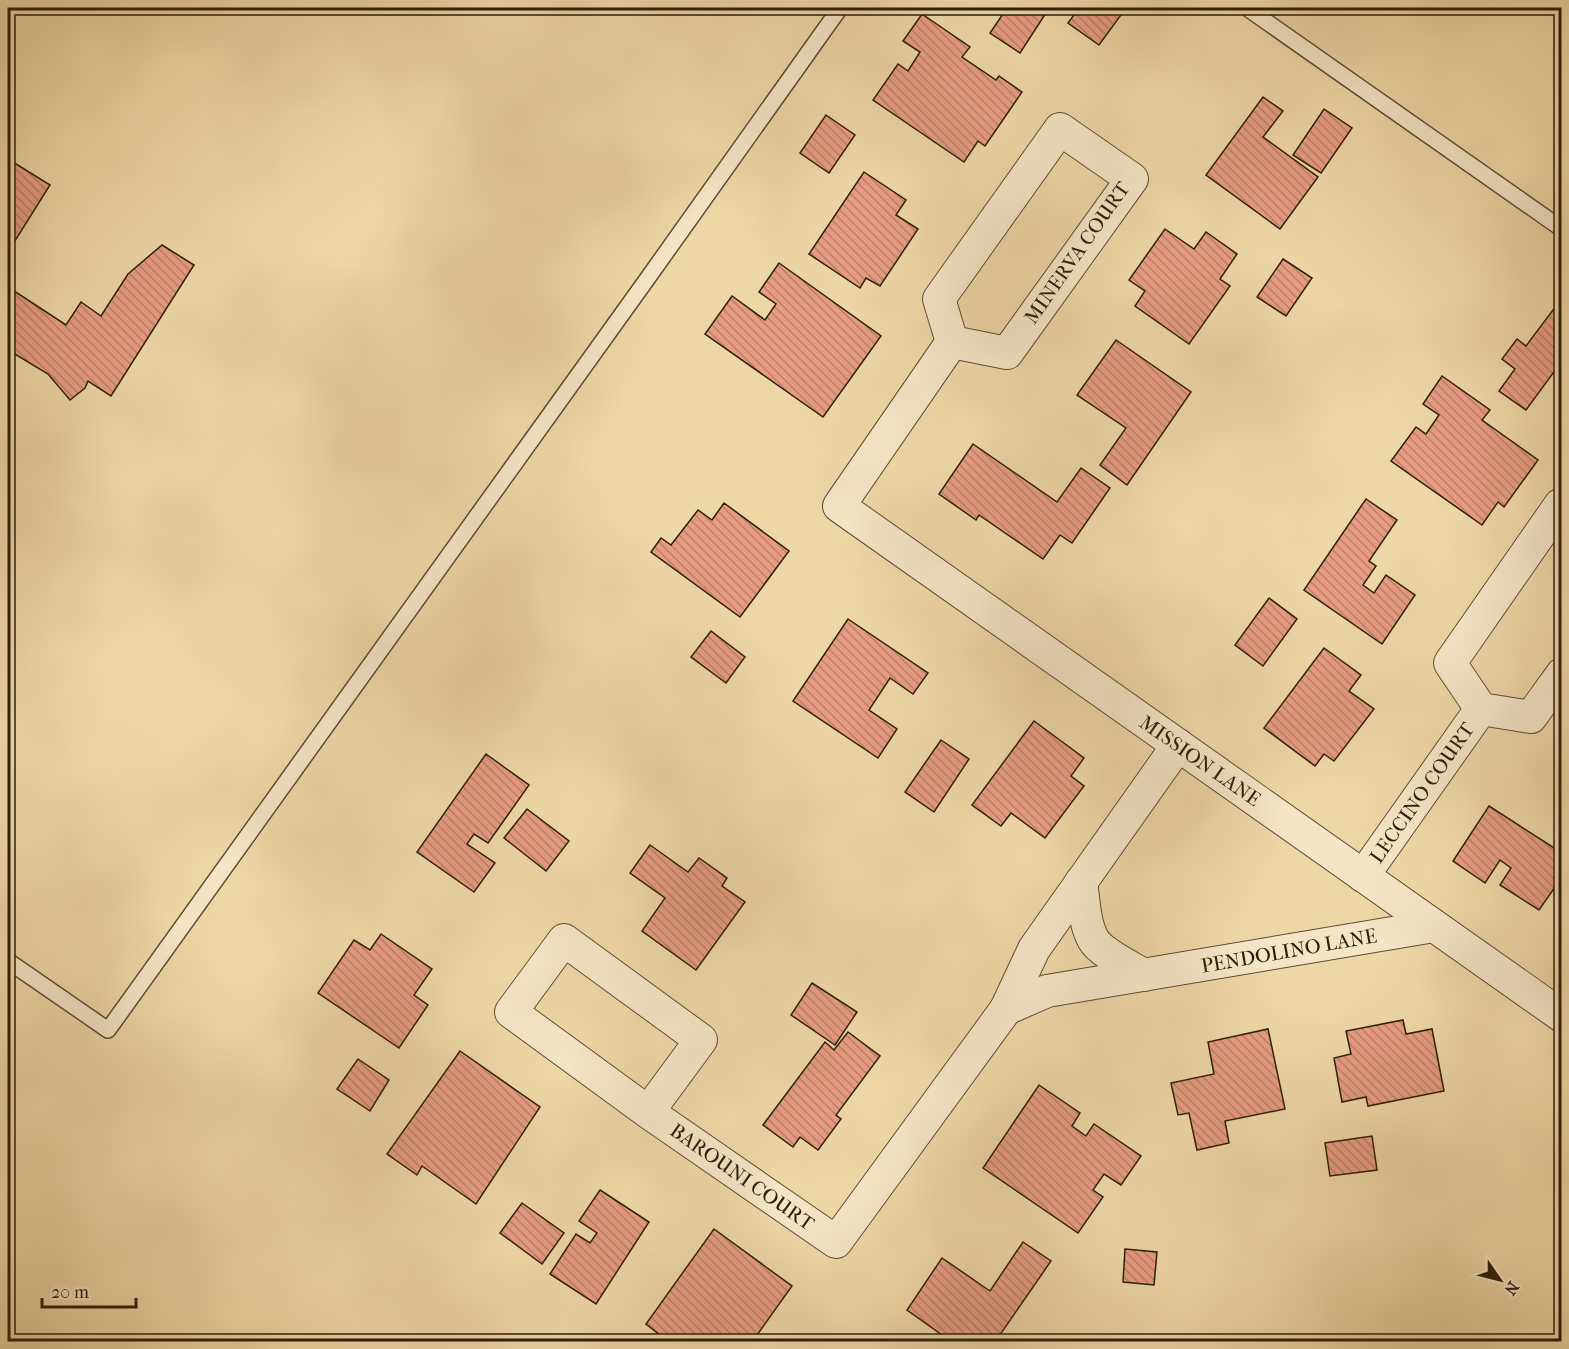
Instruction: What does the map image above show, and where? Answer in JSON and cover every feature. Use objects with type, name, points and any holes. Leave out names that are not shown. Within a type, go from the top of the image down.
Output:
[{"type":"street","name":"MINERVA COURT","points":[[1060,129],[1132,179],[1007,353],[952,342],[939,299],[1060,129]]},
{"type":"street","name":"MISSION LANE","points":[[952,342],[838,506],[1562,1016]]},
{"type":"street","name":"LECCINO COURT","points":[[1562,505],[1553,514],[1450,663],[1480,709],[1531,717],[1562,674]]},
{"type":"street","name":"LECCINO COURT","points":[[1363,876],[1480,709]]},
{"type":"street","points":[[1006,1009],[1034,949],[1178,745]]},
{"type":"street","points":[[1081,882],[1086,918],[1094,941],[1115,958],[1144,975]]},
{"type":"street","name":"PENDOLINO LANE","points":[[1006,1009],[1047,991],[1434,926]]},
{"type":"street","name":"BAROUNI COURT","points":[[648,1112],[701,1040],[564,940],[511,1012],[648,1112],[836,1242],[1006,1009]]},
{"type":"lane","points":[[8,961],[108,1030],[651,275],[840,8]]},
{"type":"lane","points":[[1247,8],[1562,229]]},
{"type":"building","points":[[1007,8],[1038,8],[1046,13],[1020,53],[990,33]]},
{"type":"building","points":[[1079,8],[1126,8],[1099,45],[1068,23]]},
{"type":"building","points":[[922,14],[970,47],[962,57],[996,80],[999,76],[1022,92],[985,146],[978,141],[964,162],[873,100],[898,64],[908,71],[920,52],[903,41]]},
{"type":"building","points":[[1263,97],[1283,111],[1263,137],[1318,177],[1280,229],[1206,175]]},
{"type":"building","points":[[1324,109],[1352,128],[1321,173],[1293,155]]},
{"type":"building","points":[[826,115],[855,135],[829,173],[800,153]]},
{"type":"building","points":[[8,159],[50,185],[8,252]]},
{"type":"building","points":[[864,172],[906,200],[896,215],[918,229],[880,286],[866,278],[860,288],[809,254]]},
{"type":"building","points":[[1165,229],[1194,249],[1206,232],[1237,254],[1220,279],[1230,286],[1189,344],[1135,306],[1145,291],[1129,280]]},
{"type":"building","points":[[162,245],[194,265],[111,396],[88,381],[85,388],[70,400],[48,374],[15,354],[8,366],[8,287],[66,325],[81,302],[101,316],[128,274]]},
{"type":"building","points":[[1283,259],[1312,278],[1286,316],[1257,297]]},
{"type":"building","points":[[779,263],[881,336],[823,417],[705,334],[732,296],[765,320],[776,304],[759,292]]},
{"type":"building","points":[[1562,298],[1562,374],[1556,369],[1526,410],[1499,391],[1515,369],[1502,359],[1517,339],[1526,346]]},
{"type":"building","points":[[1116,340],[1191,392],[1127,485],[1100,465],[1126,428],[1077,395]]},
{"type":"building","points":[[1442,376],[1490,410],[1482,420],[1538,460],[1504,507],[1498,502],[1482,525],[1391,461],[1416,427],[1426,434],[1439,415],[1423,404]]},
{"type":"building","points":[[973,444],[1057,502],[1081,468],[1110,488],[1072,543],[1060,535],[1043,559],[979,515],[976,520],[939,494]]},
{"type":"building","points":[[1366,499],[1397,520],[1369,561],[1376,566],[1363,585],[1374,593],[1386,575],[1415,595],[1382,644],[1304,590]]},
{"type":"building","points":[[724,503],[789,551],[740,617],[651,552],[661,538],[671,545],[698,510],[712,520]]},
{"type":"building","points":[[1269,598],[1297,619],[1263,666],[1235,645]]},
{"type":"building","points":[[848,619],[928,673],[913,694],[890,678],[869,710],[897,729],[878,758],[793,701]]},
{"type":"building","points":[[711,631],[745,657],[726,683],[691,657]]},
{"type":"building","points":[[1324,648],[1361,675],[1349,691],[1374,709],[1334,761],[1324,754],[1315,766],[1264,728]]},
{"type":"building","points":[[1034,721],[1084,758],[1071,776],[1084,786],[1045,838],[1011,813],[1001,826],[972,805]]},
{"type":"building","points":[[941,740],[969,759],[934,812],[905,792]]},
{"type":"building","points":[[486,754],[529,785],[488,843],[474,834],[467,844],[495,863],[474,892],[417,852]]},
{"type":"building","points":[[1489,806],[1562,853],[1562,877],[1539,910],[1500,885],[1511,868],[1500,860],[1485,883],[1453,861]]},
{"type":"building","points":[[527,809],[569,841],[546,871],[504,838]]},
{"type":"building","points":[[650,845],[688,872],[699,858],[727,878],[722,886],[745,902],[696,970],[642,931],[665,898],[630,873]]},
{"type":"building","points":[[381,934],[432,969],[414,995],[428,1005],[399,1048],[318,993],[354,940],[370,950]]},
{"type":"building","points":[[812,983],[857,1012],[835,1045],[791,1015]]},
{"type":"building","points":[[1403,1020],[1406,1034],[1432,1029],[1444,1091],[1368,1106],[1366,1097],[1342,1102],[1334,1058],[1351,1054],[1346,1031]]},
{"type":"building","points":[[1268,1029],[1285,1109],[1225,1121],[1229,1143],[1197,1150],[1189,1113],[1178,1115],[1171,1083],[1214,1074],[1208,1042]]},
{"type":"building","points":[[848,1032],[880,1056],[836,1115],[841,1119],[818,1150],[800,1137],[793,1147],[763,1125],[825,1042],[834,1050]]},
{"type":"building","points":[[460,1051],[540,1107],[476,1204],[422,1166],[417,1175],[387,1154]]},
{"type":"building","points":[[358,1059],[389,1080],[370,1111],[337,1089]]},
{"type":"building","points":[[1039,1085],[1080,1113],[1072,1126],[1086,1136],[1094,1124],[1141,1156],[1121,1185],[1104,1174],[1093,1190],[1103,1197],[1078,1233],[983,1168]]},
{"type":"building","points":[[1372,1136],[1377,1170],[1330,1176],[1325,1143]]},
{"type":"building","points":[[600,1190],[649,1222],[596,1304],[550,1274],[576,1234],[590,1243],[597,1233],[579,1221]]},
{"type":"building","points":[[522,1203],[564,1233],[542,1264],[500,1233]]},
{"type":"building","points":[[714,1229],[792,1286],[752,1342],[690,1342],[688,1340],[687,1342],[669,1342],[646,1324]]},
{"type":"building","points":[[1023,1242],[1051,1261],[995,1342],[952,1342],[907,1310],[942,1258],[990,1291]]},
{"type":"building","points":[[1125,1249],[1157,1252],[1154,1285],[1123,1282]]}]
